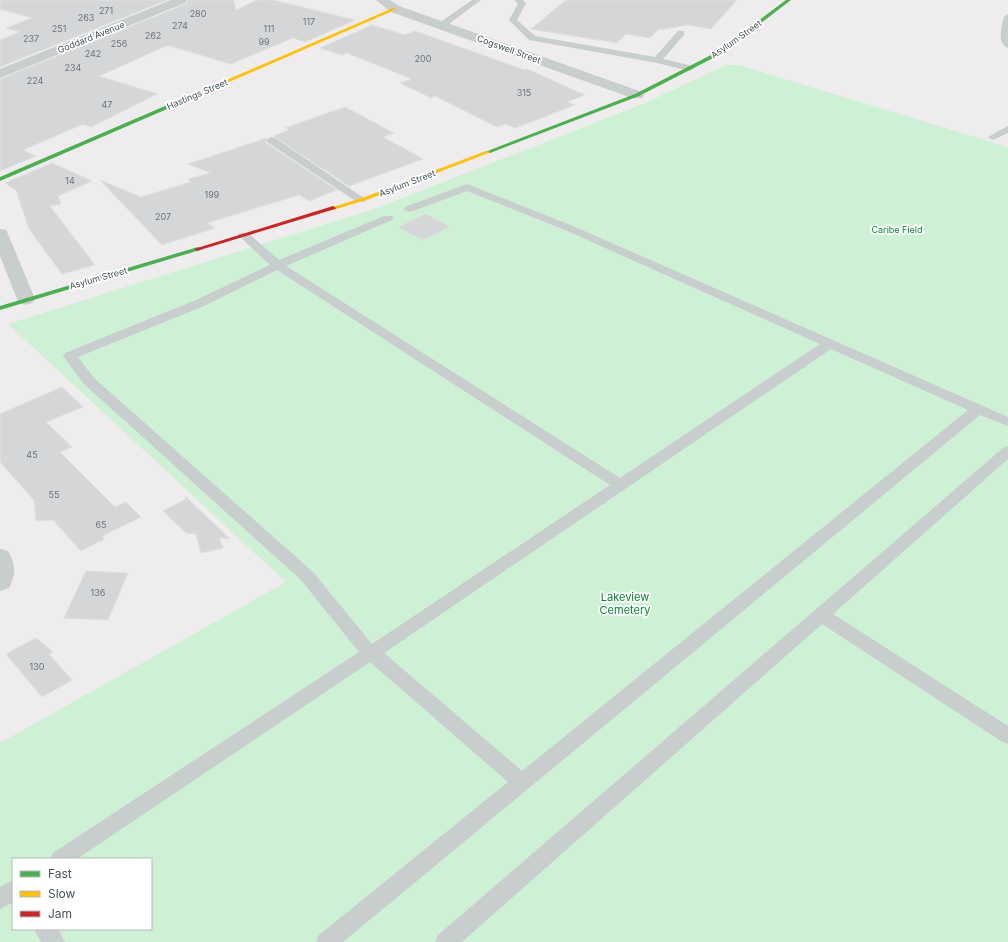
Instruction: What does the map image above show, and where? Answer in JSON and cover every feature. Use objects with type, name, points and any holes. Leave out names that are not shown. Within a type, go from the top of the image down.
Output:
[{"type":"street","name":"Goddard Avenue","points":[[0,74],[181,0]]},
{"type":"street","name":"Cogswell Street","points":[[382,0],[395,9],[637,95]]},
{"type":"street","name":"Asylum Street","points":[[0,308],[361,200],[637,95],[719,53],[789,0]]},
{"type":"street","name":"Hastings Street","points":[[0,180],[395,9]]},
{"type":"street","points":[[0,234],[26,299]]},
{"type":"street","points":[[0,557],[3,566],[0,582]]},
{"type":"lane","points":[[442,26],[478,0]]},
{"type":"lane","points":[[518,0],[522,3],[513,20],[532,38],[657,60],[690,68]]},
{"type":"lane","points":[[1008,17],[1004,35],[1008,46]]},
{"type":"lane","points":[[657,60],[682,33]]},
{"type":"lane","points":[[993,137],[1008,129]]},
{"type":"lane","points":[[271,140],[361,200]]},
{"type":"lane","points":[[409,209],[467,187],[569,228],[1008,422]]},
{"type":"lane","points":[[388,218],[299,255],[200,303],[70,356],[89,382],[307,576],[362,645],[521,782]]},
{"type":"lane","points":[[244,235],[278,266],[621,485]]},
{"type":"lane","points":[[62,858],[371,653],[829,344]]},
{"type":"lane","points":[[327,942],[978,409]]},
{"type":"lane","points":[[446,942],[1008,451]]},
{"type":"lane","points":[[820,615],[1008,736]]},
{"type":"lane","points":[[0,899],[12,891]]},
{"type":"lane","points":[[46,930],[54,942]]},
{"type":"green space","name":"Lakeview Cemetery","points":[[726,65],[739,65],[1008,147],[1008,942],[0,942],[0,743],[286,582],[8,324],[374,209],[643,104]]},
{"type":"building","points":[[0,0],[167,0],[0,67],[0,40],[20,32],[6,28],[32,18],[0,9]]},
{"type":"building","points":[[188,0],[234,0],[236,10],[257,0],[273,0],[355,20],[305,42],[293,38],[231,64],[166,46],[99,76],[157,94],[91,127],[83,124],[23,150],[36,156],[0,171],[0,79],[186,4]]},
{"type":"building","points":[[566,0],[737,0],[711,29],[688,25],[658,30],[650,38],[626,34],[617,43],[531,29]]},
{"type":"building","points":[[372,25],[405,35],[415,31],[525,70],[527,69],[585,95],[567,102],[575,105],[515,128],[506,124],[497,127],[435,96],[431,98],[400,83],[412,79],[347,53],[342,55],[320,48]]},
{"type":"building","points":[[345,107],[394,133],[383,137],[423,159],[349,186],[273,136],[290,130],[285,128]]},
{"type":"building","points":[[267,138],[265,140],[266,143],[337,190],[309,201],[299,195],[207,223],[215,228],[162,245],[100,180],[141,197],[191,182],[188,179],[211,173],[188,164]]},
{"type":"building","points":[[52,163],[92,181],[58,196],[61,204],[50,206],[95,265],[62,274],[29,229],[16,190],[5,183]]},
{"type":"building","points":[[426,214],[450,227],[422,240],[398,227]]},
{"type":"building","points":[[62,387],[83,407],[46,422],[72,447],[60,452],[115,507],[126,502],[141,517],[102,536],[104,539],[81,551],[53,520],[36,521],[34,500],[0,462],[0,414]]},
{"type":"building","points":[[185,496],[230,539],[219,537],[223,548],[201,553],[196,534],[186,533],[163,511],[186,499]]},
{"type":"building","points":[[86,571],[128,573],[108,620],[64,618]]},
{"type":"building","points":[[36,638],[53,652],[49,654],[72,680],[42,697],[6,654]]},
{"type":"traffic: fast","points":[[488,152],[637,95],[719,53],[789,0]]},
{"type":"traffic: fast","points":[[0,179],[179,102]]},
{"type":"traffic: fast","points":[[0,308],[198,249]]},
{"type":"traffic: slow","points":[[179,102],[395,9]]},
{"type":"traffic: slow","points":[[333,208],[367,198],[488,152]]},
{"type":"traffic: jam","points":[[198,249],[333,208]]},
{"type":"park label","name":"Caribe Field","points":[[897,229]]}]
